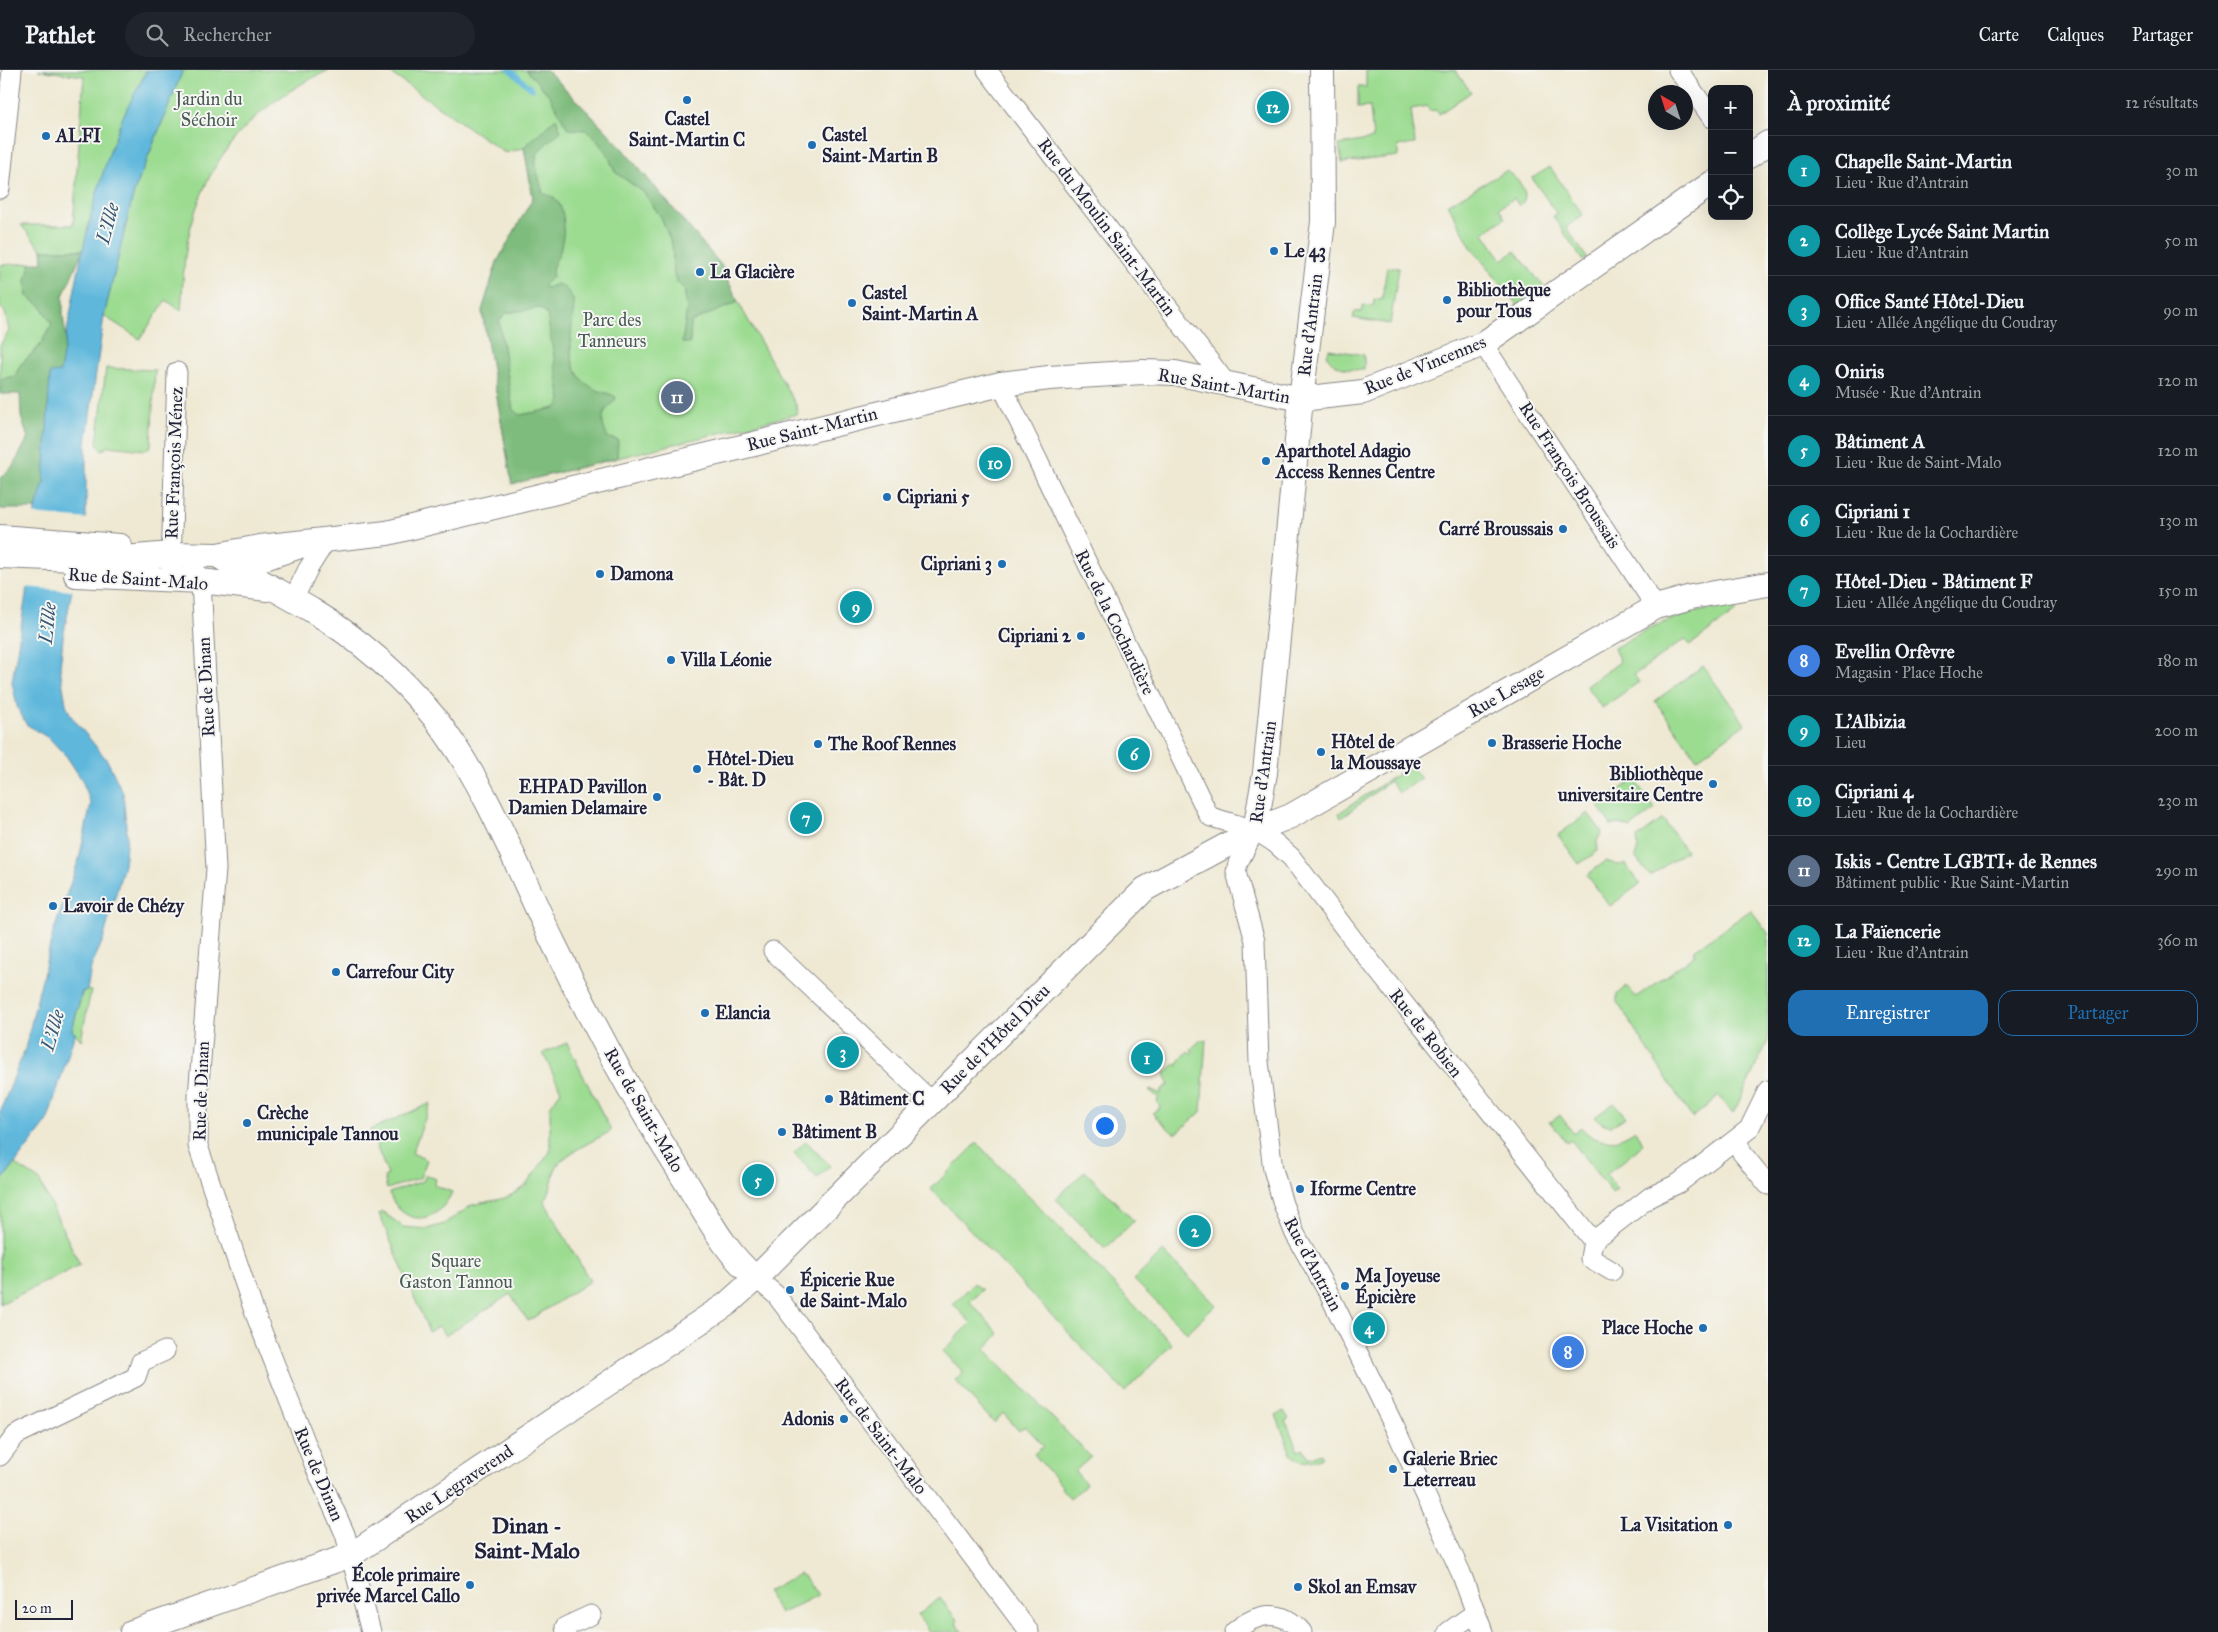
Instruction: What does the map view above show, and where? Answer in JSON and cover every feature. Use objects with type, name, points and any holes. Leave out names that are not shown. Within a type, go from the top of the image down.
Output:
[{"type":"main road","name":"Rue d'Antrain","points":[[1255,830],[1265,773],[1301,399],[1323,222],[1322,70]]},
{"type":"main road","points":[[1753,153],[1768,142]]},
{"type":"main road","name":"Rue de Vincennes","points":[[1301,399],[1363,392],[1483,344],[1708,186]]},
{"type":"main road","name":"Rue Saint-Martin","points":[[217,554],[260,547],[387,533],[1001,384],[1049,378],[1143,372],[1175,373],[1301,399]]},
{"type":"main road","name":"Rue de Saint-Malo","points":[[6,555],[100,560],[171,554],[217,554],[239,570],[331,622],[379,658],[412,690],[455,746],[487,798],[572,980],[642,1110],[724,1243],[741,1266],[756,1278]]},
{"type":"main road","name":"Rue de Saint-Malo","points":[[100,560],[164,579],[201,581],[285,595]]},
{"type":"main road","name":"Rue Lesage","points":[[1255,830],[1291,816],[1656,607],[1691,597],[1768,584]]},
{"type":"main road","name":"Rue de l'Hôtel Dieu","points":[[756,1278],[1145,888],[1255,830]]},
{"type":"main road","name":"Rue Legraverend","points":[[132,1632],[351,1556],[727,1304],[756,1278]]},
{"type":"street","points":[[0,189],[12,70]]},
{"type":"street","name":"Rue du Moulin Saint-Martin","points":[[987,70],[1226,383]]},
{"type":"street","points":[[1678,70],[1708,112]]},
{"type":"street","name":"Rue François Broussais","points":[[1483,344],[1656,607]]},
{"type":"street","name":"Rue François Ménez","points":[[164,579],[171,570],[177,372]]},
{"type":"street","name":"Rue de la Cochardière","points":[[1001,384],[1208,814],[1211,817],[1255,830]]},
{"type":"street","points":[[285,595],[308,569],[327,540]]},
{"type":"street","name":"Rue Saint-Martin","points":[[201,581],[327,540]]},
{"type":"street","points":[[171,554],[190,560],[201,581]]},
{"type":"street","name":"Rue de Dinan","points":[[201,581],[216,870],[198,1097],[198,1146],[254,1311],[316,1469],[345,1534],[371,1632]]},
{"type":"street","name":"Rue de Robien","points":[[1255,830],[1292,857],[1385,980],[1593,1241]]},
{"type":"street","name":"Rue d'Antrain","points":[[1255,830],[1238,863],[1236,872],[1255,941],[1259,1062],[1273,1169],[1283,1204],[1295,1234],[1328,1292],[1391,1420],[1461,1573],[1483,1632]]},
{"type":"street","points":[[773,951],[932,1102]]},
{"type":"street","points":[[1612,1271],[1590,1258],[1593,1241],[1650,1197],[1679,1183],[1737,1140],[1749,1129],[1768,1090]]},
{"type":"street","points":[[1737,1140],[1742,1153],[1768,1185]]},
{"type":"street","name":"Rue de Saint-Malo","points":[[756,1278],[776,1296],[1029,1632]]},
{"type":"street","points":[[0,1456],[16,1435],[136,1377],[141,1362],[165,1351]]},
{"type":"street","points":[[1448,1632],[1475,1613]]},
{"type":"street","points":[[566,1632],[564,1628],[591,1614]]},
{"type":"street","points":[[1234,1632],[1255,1617],[1275,1614],[1284,1617],[1302,1632]]},
{"type":"green space","points":[[38,70],[147,70],[123,117],[95,201],[83,250],[42,250],[21,225],[73,225],[84,76]]},
{"type":"green space","name":"Jardin du Séchoir","points":[[183,70],[329,70],[278,99],[237,136],[220,158],[196,210],[188,239],[181,311],[166,300],[140,339],[104,316],[134,192]]},
{"type":"green space","name":"Parc des Tanneurs","points":[[386,70],[547,70],[614,139],[721,265],[738,302],[796,405],[797,414],[512,484],[482,311],[497,262],[533,198],[524,148],[505,153]]},
{"type":"green space","points":[[526,70],[547,70],[614,139],[721,265],[738,302],[691,322],[690,343],[682,343],[687,308],[684,289],[677,282],[674,275],[672,245],[661,217],[643,192],[615,172],[608,155],[592,134],[586,130],[568,129],[549,95]]},
{"type":"green space","points":[[1455,70],[1471,92],[1439,114],[1435,110],[1429,111],[1428,106],[1411,109],[1415,144],[1398,146],[1398,156],[1342,163],[1339,145],[1373,139],[1370,107],[1358,108],[1358,87],[1366,87],[1366,71]]},
{"type":"green space","points":[[556,118],[561,131],[543,146],[536,158],[537,171],[543,193],[554,198],[558,203],[564,223],[560,251],[553,266],[553,276],[543,286],[547,288],[557,284],[566,289],[573,299],[572,359],[582,379],[591,387],[616,397],[615,401],[604,413],[603,422],[609,438],[618,440],[617,458],[512,484],[482,311],[497,262],[533,198],[524,147]],"holes":[[[540,308],[547,314],[561,401],[556,408],[520,415],[513,410],[499,321],[506,313]]]},
{"type":"green space","points":[[1550,167],[1583,215],[1566,227],[1587,258],[1583,261],[1553,216],[1557,214],[1532,178]]},
{"type":"green space","points":[[1506,171],[1519,182],[1525,196],[1519,206],[1514,198],[1499,208],[1505,218],[1484,233],[1502,260],[1515,251],[1544,287],[1518,306],[1471,247],[1448,204]]},
{"type":"green space","points":[[42,250],[83,250],[63,296],[63,316],[69,359],[40,509],[0,509],[0,478],[13,466],[28,438],[21,417],[20,394],[0,394],[0,379],[15,376],[21,364],[39,347],[52,324],[41,306],[27,296],[26,278],[31,263],[43,263]]},
{"type":"green space","points":[[31,263],[26,278],[27,296],[41,306],[52,324],[39,347],[21,364],[15,376],[0,379],[0,345],[9,331],[5,312],[0,307],[0,265]]},
{"type":"green space","points":[[1387,267],[1399,268],[1390,324],[1353,318],[1355,311],[1361,312],[1363,305],[1373,306],[1374,299],[1382,300]]},
{"type":"green space","points":[[1329,349],[1364,355],[1364,370],[1348,369],[1334,364],[1327,356]]},
{"type":"green space","points":[[106,368],[155,370],[151,446],[145,450],[109,446],[102,450],[97,444]]},
{"type":"green space","points":[[1730,605],[1737,611],[1690,645],[1685,639],[1634,675],[1639,682],[1602,708],[1586,686],[1620,662],[1614,648],[1649,628],[1687,614]]},
{"type":"green space","points":[[1703,666],[1745,724],[1697,759],[1655,701]]},
{"type":"green space","points":[[1408,767],[1412,767],[1421,779],[1399,793],[1390,781],[1341,818],[1339,813]]},
{"type":"green space","points":[[1634,779],[1655,809],[1630,828],[1621,824],[1611,825],[1598,806]]},
{"type":"green space","points":[[1588,813],[1602,832],[1597,841],[1598,851],[1579,864],[1558,835]]},
{"type":"green space","points":[[1663,819],[1686,851],[1650,876],[1635,857],[1638,848],[1637,838]]},
{"type":"green space","points":[[1606,861],[1618,865],[1625,864],[1640,884],[1610,906],[1587,875]]},
{"type":"green space","points":[[1751,910],[1768,933],[1768,1041],[1734,1112],[1732,1113],[1719,1096],[1692,1118],[1617,1002],[1617,994],[1627,986],[1636,997],[1695,955],[1693,951]]},
{"type":"green space","points":[[83,990],[91,991],[81,1040],[72,1030]]},
{"type":"green space","points":[[1202,1039],[1204,1041],[1206,1039],[1201,1112],[1177,1133],[1173,1133],[1152,1113],[1160,1108],[1157,1100],[1159,1098],[1149,1090],[1161,1094],[1161,1090],[1169,1086],[1164,1074],[1175,1064],[1178,1066],[1178,1063],[1188,1051],[1191,1054],[1193,1052],[1191,1049]]},
{"type":"green space","name":"Square Gaston Tannou","points":[[567,1043],[611,1131],[565,1157],[554,1172],[549,1193],[544,1201],[590,1281],[528,1321],[510,1294],[445,1336],[439,1326],[429,1332],[379,1214],[383,1212],[403,1227],[427,1229],[444,1224],[472,1205],[505,1198],[526,1185],[550,1152],[550,1107],[561,1091],[543,1053]]},
{"type":"green space","points":[[431,1103],[412,1153],[427,1160],[420,1178],[387,1189],[384,1177],[388,1175],[370,1130]]},
{"type":"green space","points":[[1614,1103],[1626,1117],[1611,1126],[1602,1123],[1595,1117]]},
{"type":"green space","points":[[1560,1115],[1573,1133],[1581,1127],[1587,1133],[1600,1140],[1614,1140],[1635,1130],[1640,1137],[1642,1144],[1639,1148],[1606,1175],[1617,1189],[1612,1193],[1571,1140],[1567,1143],[1549,1121],[1551,1122]]},
{"type":"green space","points":[[806,1141],[830,1166],[817,1178],[794,1153]]},
{"type":"green space","points":[[977,1143],[1172,1344],[1125,1392],[931,1189]]},
{"type":"green space","points":[[15,1164],[39,1180],[80,1265],[0,1304],[0,1183]]},
{"type":"green space","points":[[1085,1171],[1134,1221],[1105,1249],[1056,1199]]},
{"type":"green space","points":[[426,1175],[436,1179],[434,1185],[452,1192],[446,1203],[430,1216],[411,1217],[395,1204],[389,1193],[423,1181]]},
{"type":"green space","points":[[1163,1251],[1216,1305],[1187,1333],[1134,1280]]},
{"type":"green space","points":[[974,1283],[982,1290],[970,1302],[999,1334],[985,1349],[1091,1457],[1075,1471],[1086,1484],[1070,1498],[1034,1454],[1044,1446],[1025,1426],[1019,1431],[1003,1413],[994,1423],[955,1380],[963,1372],[943,1351],[971,1323],[953,1304]]},
{"type":"green space","points":[[1284,1411],[1289,1419],[1286,1421],[1298,1451],[1304,1449],[1309,1458],[1320,1453],[1322,1457],[1306,1462],[1298,1460],[1291,1454],[1276,1415]]},
{"type":"green space","points":[[799,1574],[804,1576],[818,1595],[780,1614],[767,1592]]},
{"type":"green space","points":[[940,1598],[958,1621],[956,1623],[963,1632],[930,1632],[917,1615]]},
{"type":"water","name":"L'Ille","points":[[147,70],[183,70],[134,192],[104,316],[86,444],[86,516],[63,638],[60,668],[66,704],[71,716],[107,760],[123,793],[127,836],[124,865],[103,940],[91,967],[87,991],[82,991],[72,1030],[75,1033],[47,1122],[0,1183],[0,1112],[25,1049],[53,933],[79,859],[91,804],[82,780],[67,757],[50,739],[26,724],[17,706],[12,682],[26,595],[33,519],[44,482],[50,373],[60,372],[84,243],[101,179],[123,117]]},
{"type":"pier","points":[[32,514],[88,519],[74,591],[24,587]]},
{"type":"waterway","points":[[510,70],[532,89]]},
{"type":"place","name":"Castel Saint-Martin C","points":[[687,100]]},
{"type":"place","name":"La Faïencerie","points":[[1273,107]]},
{"type":"place","name":"ALFI","points":[[46,136]]},
{"type":"place","name":"Castel Saint-Martin B","points":[[812,145]]},
{"type":"place","name":"Le 43","points":[[1274,251]]},
{"type":"place","name":"La Glacière","points":[[700,272]]},
{"type":"place","name":"Bibliothèque pour Tous","points":[[1447,300]]},
{"type":"place","name":"Castel Saint-Martin A","points":[[852,303]]},
{"type":"place","name":"Iskis - Centre LGBTI+ de Rennes","points":[[677,397]]},
{"type":"place","name":"Aparthotel Adagio Access Rennes Centre","points":[[1266,461]]},
{"type":"place","name":"Cipriani 4","points":[[995,463]]},
{"type":"place","name":"Cipriani 5","points":[[887,497]]},
{"type":"place","name":"Carré Broussais","points":[[1563,529]]},
{"type":"place","name":"Cipriani 3","points":[[1002,564]]},
{"type":"place","name":"Damona","points":[[600,574]]},
{"type":"place","name":"L'Albizia","points":[[856,607]]},
{"type":"place","name":"Cipriani 2","points":[[1081,636]]},
{"type":"place","name":"Villa Léonie","points":[[671,660]]},
{"type":"place","name":"Brasserie Hoche","points":[[1492,743]]},
{"type":"place","name":"The Roof Rennes","points":[[818,744]]},
{"type":"place","name":"Hôtel de la Moussaye","points":[[1321,752]]},
{"type":"place","name":"Cipriani 1","points":[[1134,754]]},
{"type":"place","name":"Hôtel-Dieu - Bât. D","points":[[697,769]]},
{"type":"place","name":"Bibliothèque universitaire Centre","points":[[1713,784]]},
{"type":"place","name":"EHPAD Pavillon Damien Delamaire","points":[[657,797]]},
{"type":"place","name":"Hôtel-Dieu - Bâtiment F","points":[[806,818]]},
{"type":"place","name":"Lavoir de Chézy","points":[[53,906]]},
{"type":"place","name":"Carrefour City","points":[[336,972]]},
{"type":"place","name":"Elancia","points":[[705,1013]]},
{"type":"place","name":"Office Santé Hôtel-Dieu","points":[[843,1052]]},
{"type":"place","name":"Chapelle Saint-Martin","points":[[1147,1058]]},
{"type":"place","name":"Bâtiment C","points":[[829,1099]]},
{"type":"place","name":"Crèche municipale Tannou","points":[[247,1123]]},
{"type":"place","name":"Bâtiment B","points":[[782,1132]]},
{"type":"place","name":"Bâtiment A","points":[[758,1180]]},
{"type":"place","name":"Iforme Centre","points":[[1300,1189]]},
{"type":"place","name":"Collège Lycée Saint Martin","points":[[1195,1231]]},
{"type":"place","name":"Ma Joyeuse Épicière","points":[[1345,1286]]},
{"type":"place","name":"Épicerie Rue de Saint-Malo","points":[[790,1290]]},
{"type":"place","name":"Oniris","points":[[1369,1328]]},
{"type":"place","name":"Place Hoche","points":[[1703,1328]]},
{"type":"place","name":"Evellin Orfèvre","points":[[1568,1352]]},
{"type":"place","name":"Adonis","points":[[844,1419]]},
{"type":"place","name":"Galerie Briec Leterreau","points":[[1393,1469]]},
{"type":"place","name":"La Visitation","points":[[1728,1525]]},
{"type":"place","name":"École primaire privée Marcel Callo","points":[[470,1585]]},
{"type":"place","name":"Skol an Emsav","points":[[1298,1587]]},
{"type":"district","name":"Dinan - Saint-Malo","points":[[527,1538]]}]
